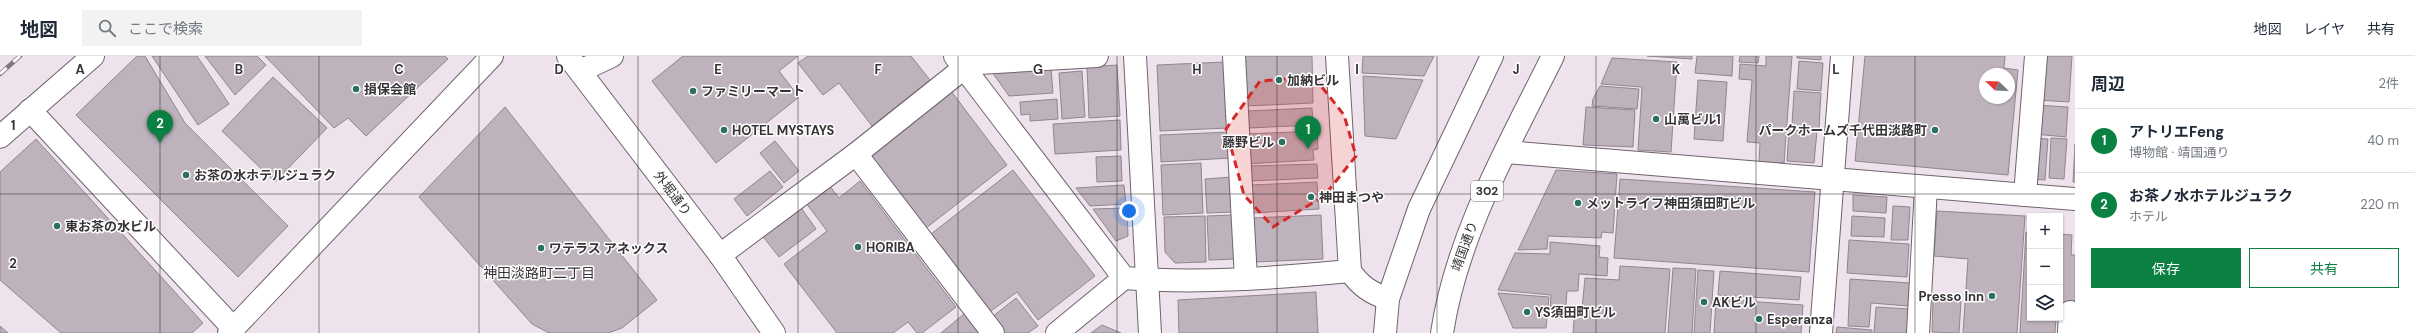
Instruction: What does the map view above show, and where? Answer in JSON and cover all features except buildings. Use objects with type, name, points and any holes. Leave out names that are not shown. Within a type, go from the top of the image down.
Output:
[{"type":"street","points":[[0,138],[92,56]]},
{"type":"street","points":[[30,110],[231,331],[492,56]]},
{"type":"street","points":[[574,63],[612,56]]},
{"type":"street","points":[[720,255],[856,154],[960,62],[979,64],[1097,56]]},
{"type":"street","points":[[1135,56],[1150,333]]},
{"type":"street","points":[[1234,56],[1246,279]]},
{"type":"street","points":[[1337,56],[1350,271],[1357,282],[1371,292],[1388,299]]},
{"type":"street","points":[[1385,333],[1388,299],[1420,209],[1492,56]]},
{"type":"street","name":"靖国通り","points":[[1442,333],[1449,290],[1464,241],[1553,56]]},
{"type":"street","points":[[1821,333],[1842,56]]},
{"type":"street","points":[[2025,195],[2036,56]]},
{"type":"street","points":[[960,62],[1124,278]]},
{"type":"street","name":"外堀通り","points":[[574,63],[720,255],[774,333]]},
{"type":"street","points":[[1506,152],[2075,199]]},
{"type":"street","points":[[856,154],[993,333]]},
{"type":"street","points":[[1918,333],[1926,187]]},
{"type":"street","points":[[1057,333],[1124,278],[1147,280],[1246,279],[1350,271]]},
{"type":"highlighted area","points":[[1314,77],[1344,115],[1356,156],[1324,196],[1273,227],[1244,195],[1226,129],[1260,81]]},
{"type":"railway","points":[[0,74],[20,56]]},
{"type":"place","name":"加納ビル","points":[[1279,80]]},
{"type":"place","name":"損保会館","points":[[356,89]]},
{"type":"place","name":"ファミリーマート","points":[[693,91]]},
{"type":"place","name":"山萬ビル1","points":[[1656,119]]},
{"type":"place","name":"HOTEL MYSTAYS","points":[[724,130]]},
{"type":"place","name":"パークホームズ千代田淡路町","points":[[1935,130]]},
{"type":"place","name":"藤野ビル","points":[[1282,142]]},
{"type":"place","name":"お茶ノ水ホテルジュラク","points":[[160,143]]},
{"type":"place","name":"アトリエFeng","points":[[1308,149]]},
{"type":"place","name":"お茶の水ホテルジュラク","points":[[186,175]]},
{"type":"place","name":"神田まつや","points":[[1311,197]]},
{"type":"place","name":"メットライフ神田須田町ビル","points":[[1578,203]]},
{"type":"place","name":"東お茶の水ビル","points":[[57,226]]},
{"type":"place","name":"HORIBA","points":[[858,247]]},
{"type":"place","name":"ワテラス アネックス","points":[[541,248]]},
{"type":"place","name":"Presso Inn","points":[[1992,296]]},
{"type":"place","name":"AKビル","points":[[1704,302]]},
{"type":"place","name":"YS須田町ビル","points":[[1527,312]]},
{"type":"place","name":"Esperanza","points":[[1759,319]]},
{"type":"district","name":"神田淡路町二丁目","points":[[539,273]]}]
